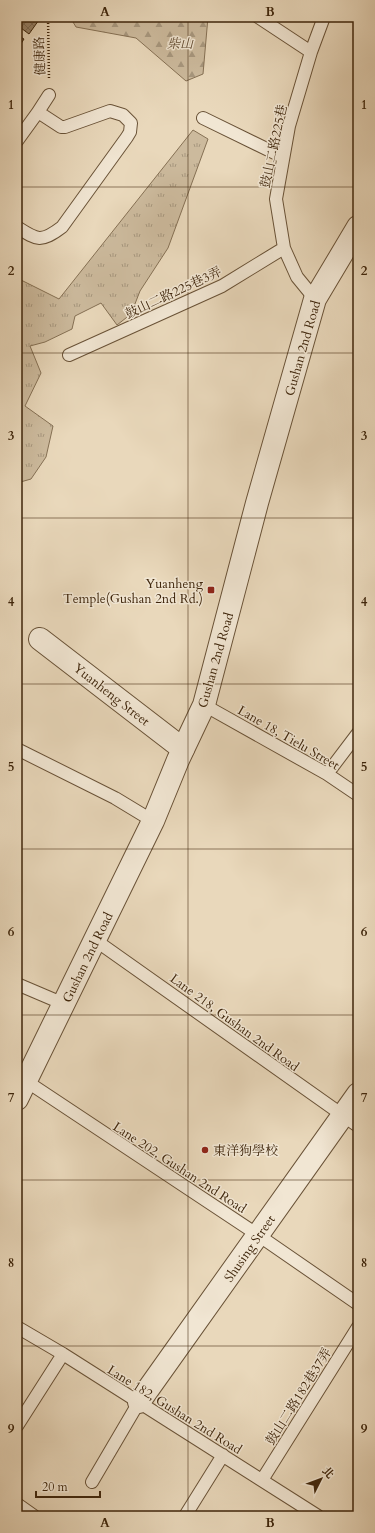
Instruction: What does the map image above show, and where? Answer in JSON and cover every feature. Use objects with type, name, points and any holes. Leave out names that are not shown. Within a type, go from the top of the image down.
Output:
[{"type":"street","name":"Gushan 2nd Road","points":[[21,1090],[153,821],[183,749],[204,705],[255,510],[315,299],[358,227]]},
{"type":"street","name":"Yuanheng Street","points":[[40,640],[183,749]]},
{"type":"street","name":"Shusing Street","points":[[139,1402],[258,1235],[350,1121],[358,1094]]},
{"type":"lane","points":[[258,17],[311,52]]},
{"type":"lane","name":"鼓山二路225巷","points":[[315,299],[297,277],[284,248],[276,199],[289,126],[311,52],[324,17]]},
{"type":"lane","points":[[17,141],[49,95]]},
{"type":"lane","points":[[17,227],[34,238],[41,238],[54,232],[62,226],[127,138],[132,124],[129,119],[116,112],[110,111],[62,127],[38,112]]},
{"type":"lane","points":[[203,118],[283,157]]},
{"type":"lane","name":"鼓山二路225巷3弄","points":[[69,354],[222,286],[284,248]]},
{"type":"lane","name":"Lane 18, Tielu Street","points":[[204,705],[327,774],[358,795]]},
{"type":"lane","points":[[327,774],[358,732]]},
{"type":"lane","points":[[17,749],[114,798],[153,821]]},
{"type":"lane","name":"Lane 218, Gushan 2nd Road","points":[[95,940],[350,1121]]},
{"type":"lane","points":[[17,984],[64,1004]]},
{"type":"lane","name":"Lane 202, Gushan 2nd Road","points":[[21,1090],[258,1235],[358,1304]]},
{"type":"lane","name":"Lane 182, Gushan 2nd Road","points":[[17,1327],[63,1354],[262,1480],[301,1511],[318,1516]]},
{"type":"lane","name":"鼓山二路182巷37弄","points":[[262,1480],[358,1327]]},
{"type":"lane","points":[[17,1426],[63,1354]]},
{"type":"lane","points":[[92,1482],[139,1402]]},
{"type":"lane","points":[[185,1516],[223,1455]]},
{"type":"lane","points":[[17,1504],[34,1516]]},
{"type":"path","name":"健康路","points":[[48,17],[49,95]]},
{"type":"green space","name":"柴山","points":[[70,17],[208,17],[203,74],[186,81],[136,38],[76,27]]},
{"type":"green space","points":[[193,130],[208,139],[168,248],[140,291],[131,314],[117,325],[101,303],[75,316],[72,329],[45,342],[30,346],[41,373],[25,406],[53,426],[46,457],[31,479],[17,483],[17,278],[59,299]]},
{"type":"building","points":[[17,17],[41,17],[29,34],[17,25]]},
{"type":"building","points":[[17,35],[24,39],[17,50]]},
{"type":"place","name":"Yuanheng Temple(Gushan 2nd Rd.)","points":[[211,590]]},
{"type":"place","name":"東洋狗學校","points":[[205,1150]]}]
